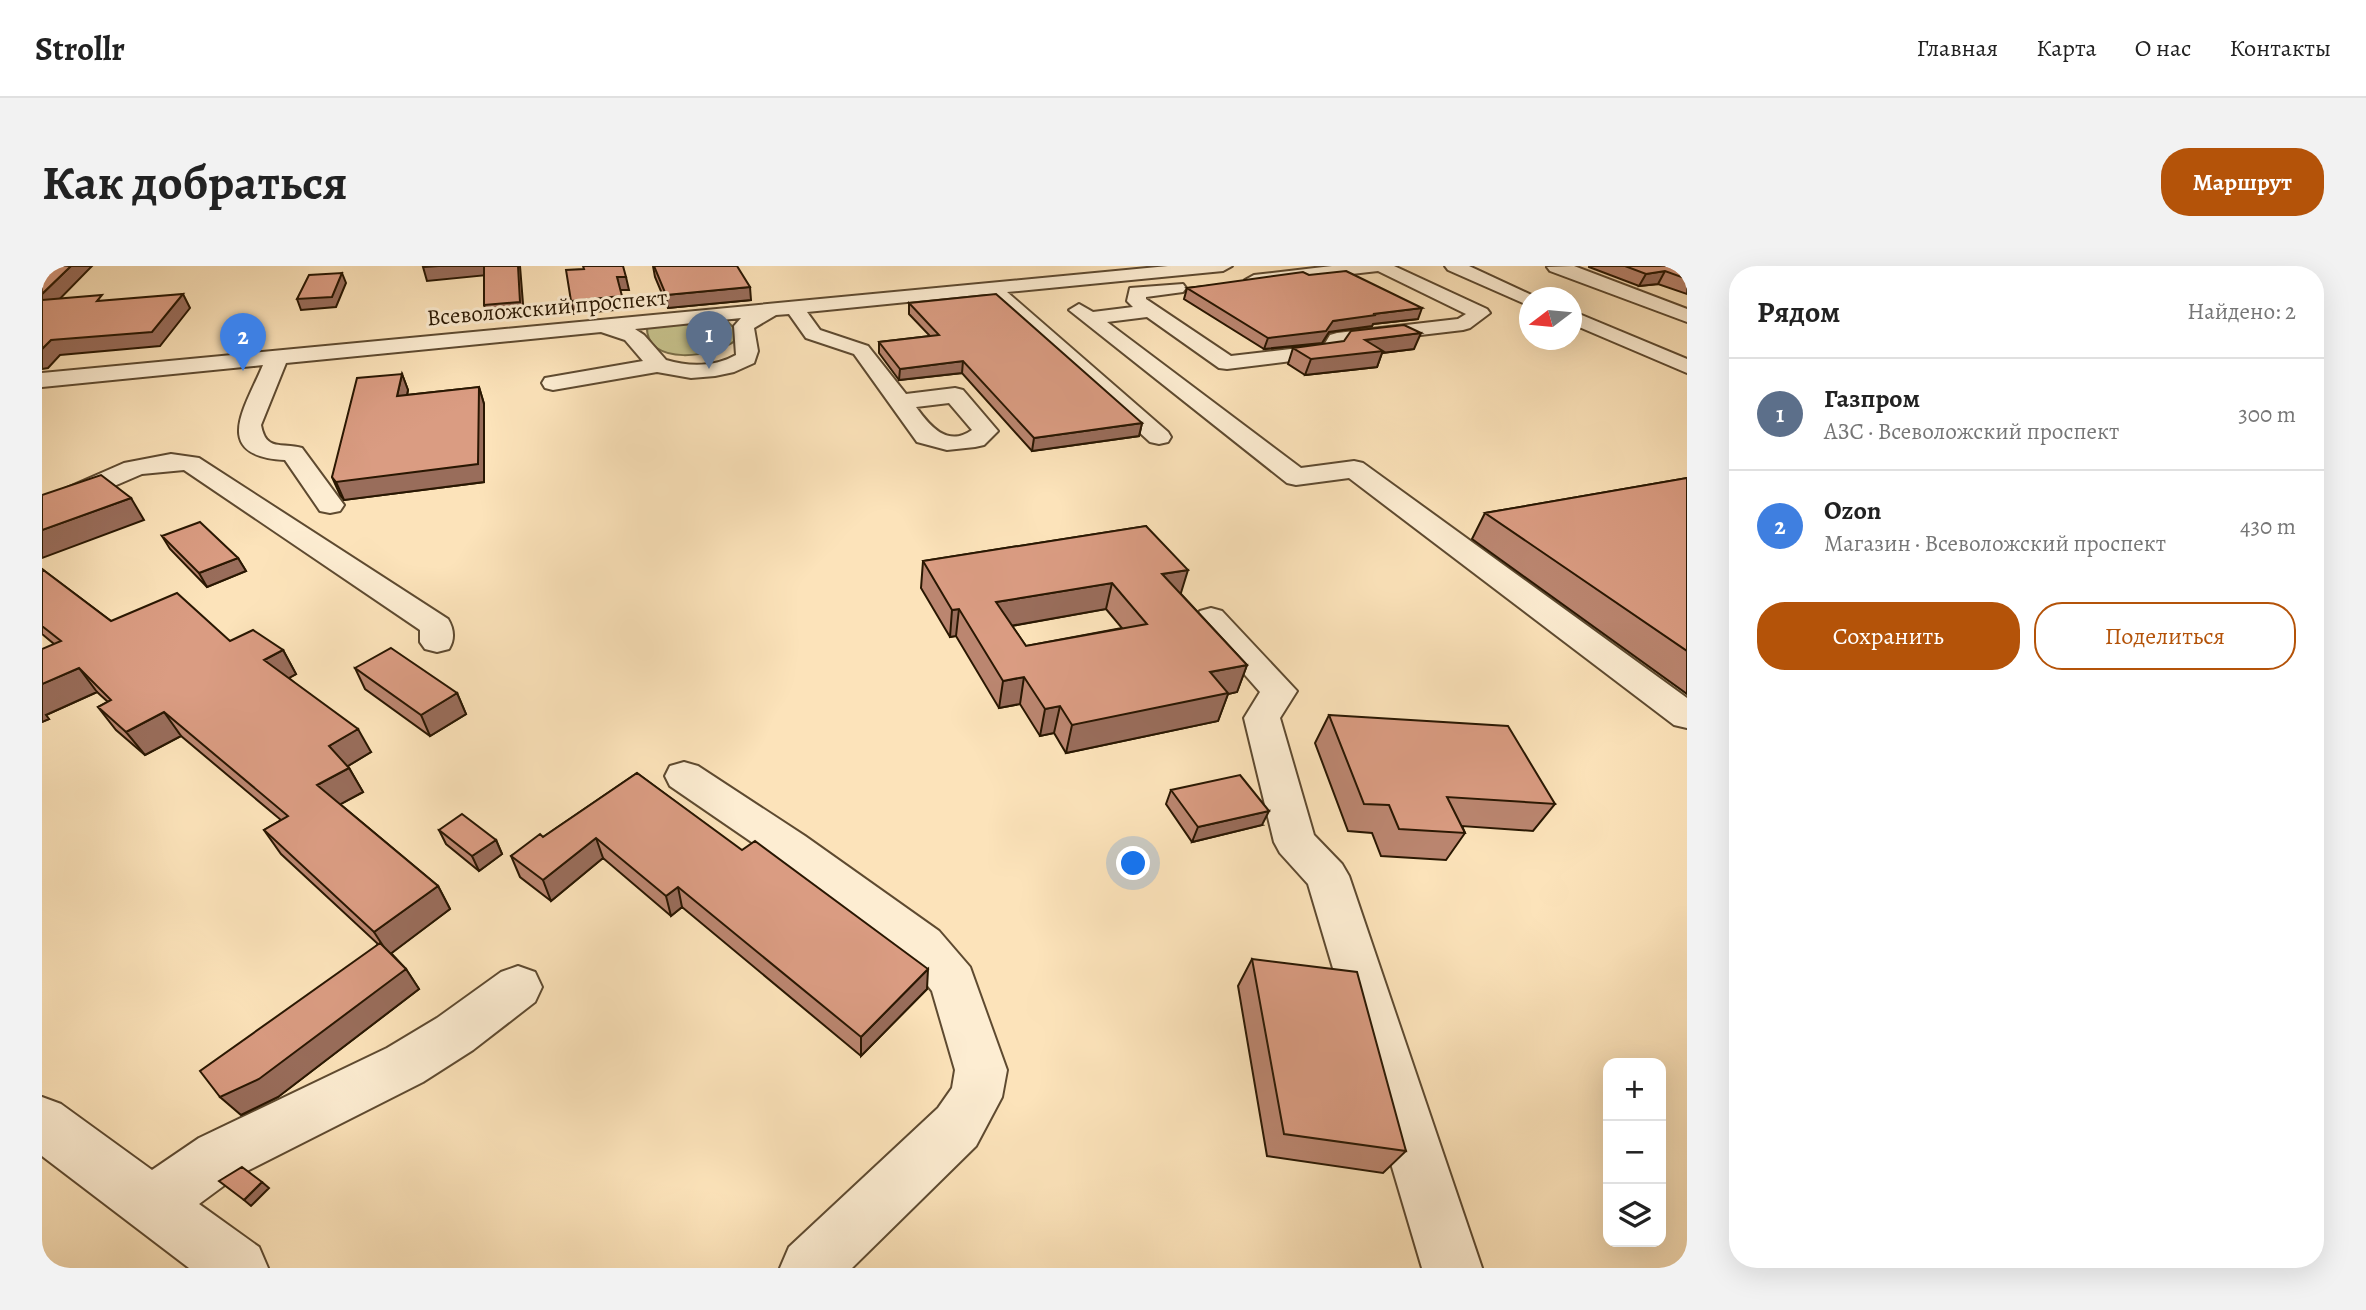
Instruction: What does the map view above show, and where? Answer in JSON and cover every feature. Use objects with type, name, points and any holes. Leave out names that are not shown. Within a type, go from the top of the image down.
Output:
[{"type":"street","name":"Всеволожский проспект","points":[[42,380],[992,289],[1040,278],[1223,266]]},
{"type":"street","points":[[1089,318],[1151,311],[1227,363],[1331,350],[1336,340],[1463,324],[1480,313],[1380,266],[1137,292],[1136,301],[1151,311]]},
{"type":"street","points":[[1454,266],[1519,294]]},
{"type":"street","points":[[1565,266],[1556,267],[1687,316]]},
{"type":"street","points":[[1040,278],[1296,477],[1354,469],[1687,716]]},
{"type":"street","points":[[992,289],[1159,437]]},
{"type":"street","points":[[794,308],[813,334],[861,350],[884,348]]},
{"type":"street","points":[[553,383],[658,365],[679,371],[694,371],[738,363],[746,358],[748,351],[744,326],[756,316],[769,311]]},
{"type":"street","points":[[1582,321],[1687,368]]},
{"type":"street","points":[[605,327],[623,329],[639,338],[658,365]]},
{"type":"street","points":[[1625,340],[1674,334]]},
{"type":"street","points":[[861,350],[899,402]]},
{"type":"street","points":[[277,358],[250,425],[250,436],[256,446],[266,452],[293,453],[330,505]]},
{"type":"street","points":[[42,509],[146,463],[170,460],[190,463],[436,626],[437,642]]},
{"type":"street","points":[[1211,618],[1279,691],[1262,718],[1295,842],[1327,876],[1452,1268]]},
{"type":"street","points":[[684,776],[790,847],[923,945],[953,982],[981,1070],[976,1097],[957,1127],[810,1268]]},
{"type":"street","points":[[154,1205],[218,1157],[405,1065],[455,1034],[518,987]]},
{"type":"street","points":[[42,1123],[238,1268]]},
{"type":"shaded area","points":[[725,319],[737,331],[736,340],[713,351],[683,355],[669,353],[657,348],[649,339],[647,326]]},
{"type":"building","points":[[42,266],[71,266],[42,294]]},
{"type":"building","points":[[484,266],[518,266],[520,302],[484,305]]},
{"type":"building","points":[[583,266],[623,266],[626,277],[617,277],[622,296],[571,301],[566,270],[584,269]]},
{"type":"building","points":[[654,266],[737,266],[750,287],[666,295]]},
{"type":"building","points":[[1625,266],[1687,266],[1687,279],[1665,271],[1646,274]]},
{"type":"building","points":[[1346,271],[1422,308],[1333,321],[1326,331],[1268,338],[1187,288],[1303,272],[1309,275]]},
{"type":"building","points":[[342,273],[332,297],[297,299],[309,275]]},
{"type":"building","points":[[183,294],[152,332],[51,340],[42,349],[42,300],[102,295],[97,301]]},
{"type":"building","points":[[996,294],[1142,423],[1034,438],[963,361],[900,369],[879,342],[939,335],[909,303]]},
{"type":"building","points":[[1404,325],[1421,333],[1365,340],[1383,351],[1311,359],[1293,348],[1344,341],[1351,331]]},
{"type":"building","points":[[402,374],[397,396],[479,387],[478,464],[336,482],[332,477],[357,378]]},
{"type":"building","points":[[101,475],[131,498],[42,530],[42,495]]},
{"type":"building","points":[[1687,478],[1687,651],[1485,513]]},
{"type":"building","points":[[200,522],[238,558],[199,573],[162,536]]},
{"type":"building","points":[[1146,526],[1188,570],[1162,574],[1247,665],[1210,672],[1228,693],[1072,725],[1060,706],[1045,709],[1024,677],[1003,681],[959,609],[952,610],[923,561]],"holes":[[[1112,583],[1147,624],[1026,646],[996,602]]]},
{"type":"building","points":[[42,569],[111,621],[177,593],[230,641],[253,630],[283,650],[264,660],[358,729],[329,746],[349,768],[317,785],[438,886],[374,932],[264,830],[288,816],[164,712],[126,732],[98,707],[111,700],[79,668],[42,684],[42,649],[61,641],[42,626]]},
{"type":"building","points":[[391,648],[457,693],[421,715],[355,668]]},
{"type":"building","points":[[1329,715],[1508,726],[1555,804],[1447,797],[1465,833],[1399,829],[1389,805],[1364,804]]},
{"type":"building","points":[[637,773],[742,850],[755,841],[928,969],[861,1037],[678,887],[666,896],[596,838],[543,880],[511,856],[540,834],[543,837]]},
{"type":"building","points":[[1240,775],[1269,811],[1198,827],[1171,790]]},
{"type":"building","points":[[462,814],[496,840],[472,856],[439,830]]},
{"type":"building","points":[[380,943],[406,969],[259,1079],[220,1097],[200,1071]]},
{"type":"building","points":[[1252,959],[1357,972],[1406,1151],[1284,1134]]},
{"type":"building","points":[[242,1167],[262,1182],[244,1200],[219,1181]]},
{"type":"place","name":"Газпром","points":[[709,369]]},
{"type":"place","name":"Ozon","points":[[243,371]]}]
